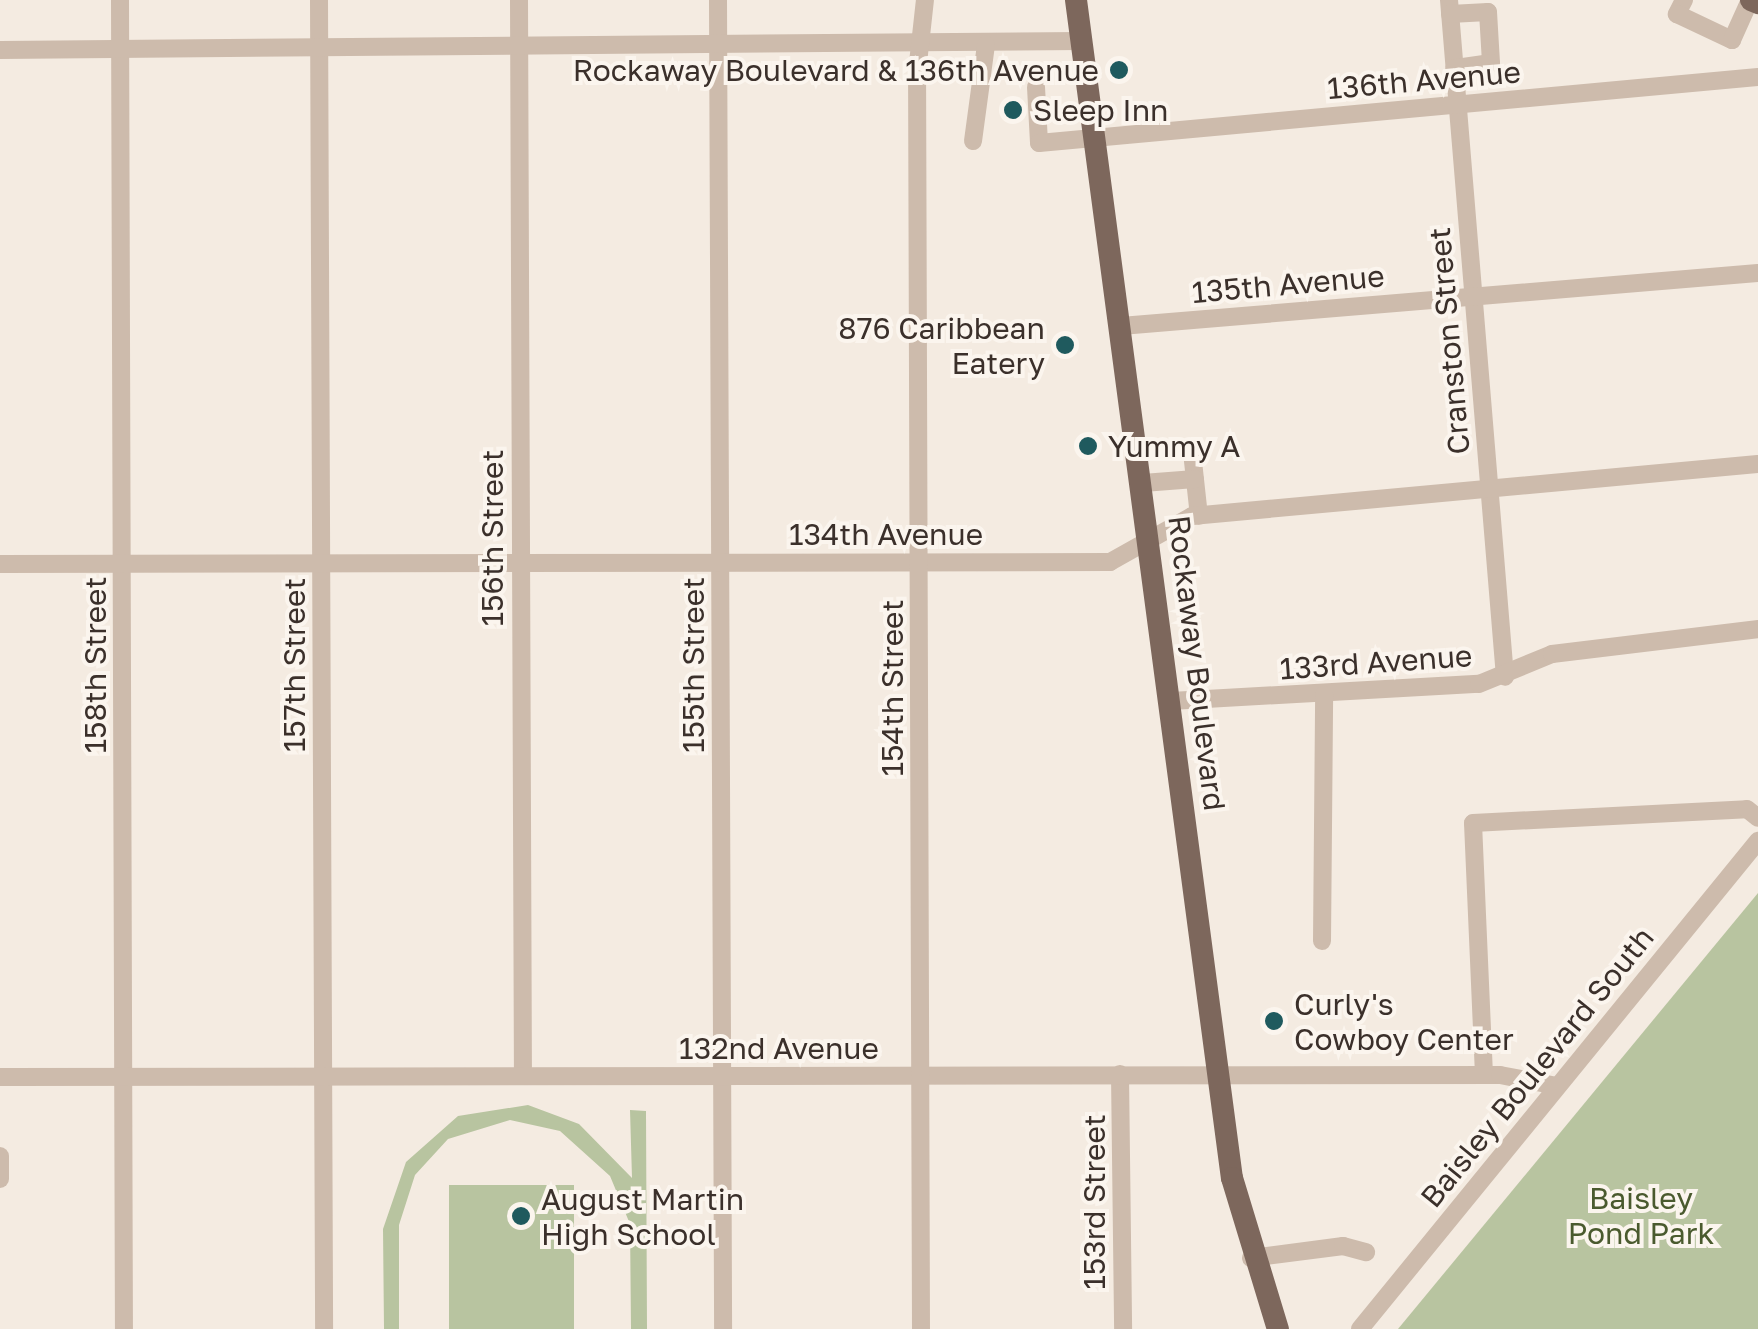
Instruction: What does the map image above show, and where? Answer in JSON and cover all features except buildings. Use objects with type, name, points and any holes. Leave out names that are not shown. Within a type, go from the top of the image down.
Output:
[{"type":"main road","name":"Rockaway Boulevard","points":[[1076,0],[1151,537],[1218,1074],[1252,1258],[1278,1329]]},
{"type":"main road","points":[[1750,0],[1758,4]]},
{"type":"street","name":"158th Street","points":[[120,0],[124,1329]]},
{"type":"street","name":"157th Street","points":[[319,0],[324,1329]]},
{"type":"street","name":"156th Street","points":[[519,0],[523,1076]]},
{"type":"street","name":"155th Street","points":[[718,0],[723,1329]]},
{"type":"street","name":"154th Street","points":[[922,1329],[917,72],[925,48],[925,0]]},
{"type":"street","points":[[1684,0],[1677,14],[1732,40],[1750,0]]},
{"type":"street","points":[[1449,7],[1488,12],[1491,63],[1454,68]]},
{"type":"street","name":"Cranston Street","points":[[1449,7],[1505,677]]},
{"type":"street","points":[[0,50],[925,48],[1081,41]]},
{"type":"street","points":[[973,141],[986,46]]},
{"type":"street","name":"136th Avenue","points":[[1036,87],[1039,143],[1758,77]]},
{"type":"street","name":"135th Avenue","points":[[1121,326],[1758,273]]},
{"type":"street","points":[[1138,449],[1192,452],[1198,516]]},
{"type":"street","name":"134th Avenue","points":[[0,564],[1110,562],[1151,537],[1198,516],[1758,464]]},
{"type":"street","points":[[1143,482],[1195,479]]},
{"type":"street","name":"133rd Avenue","points":[[1171,701],[1324,694],[1505,677],[1552,654],[1758,630]]},
{"type":"street","points":[[1322,940],[1324,694]]},
{"type":"street","points":[[1484,1075],[1473,823],[1746,809],[1758,818]]},
{"type":"street","name":"Baisley Boulevard South","points":[[1360,1329],[1758,841]]},
{"type":"street","name":"153rd Street","points":[[1120,1074],[1122,1329]]},
{"type":"street","name":"132nd Avenue","points":[[0,1077],[1484,1075],[1557,1086]]},
{"type":"street","points":[[0,1156],[2,1178]]},
{"type":"street","points":[[1252,1258],[1343,1246],[1366,1252]]},
{"type":"green space","name":"Baisley Pond Park","points":[[1758,893],[1758,1329],[1398,1329]]},
{"type":"green space","points":[[528,1105],[579,1124],[632,1178],[630,1110],[646,1111],[647,1329],[631,1329],[630,1224],[610,1176],[560,1131],[510,1120],[448,1139],[415,1175],[399,1225],[399,1329],[384,1329],[383,1229],[406,1162],[458,1116]]},
{"type":"green space","points":[[449,1185],[574,1185],[574,1329],[449,1329]]},
{"type":"place","name":"Rockaway Boulevard & 136th Avenue","points":[[1119,70]]},
{"type":"place","name":"Sleep Inn","points":[[1013,110]]},
{"type":"place","name":"876 Caribbean Eatery","points":[[1065,345]]},
{"type":"place","name":"Yummy A","points":[[1088,446]]},
{"type":"place","name":"Curly's Cowboy Center","points":[[1274,1021]]},
{"type":"place","name":"August Martin High School","points":[[521,1216]]}]
